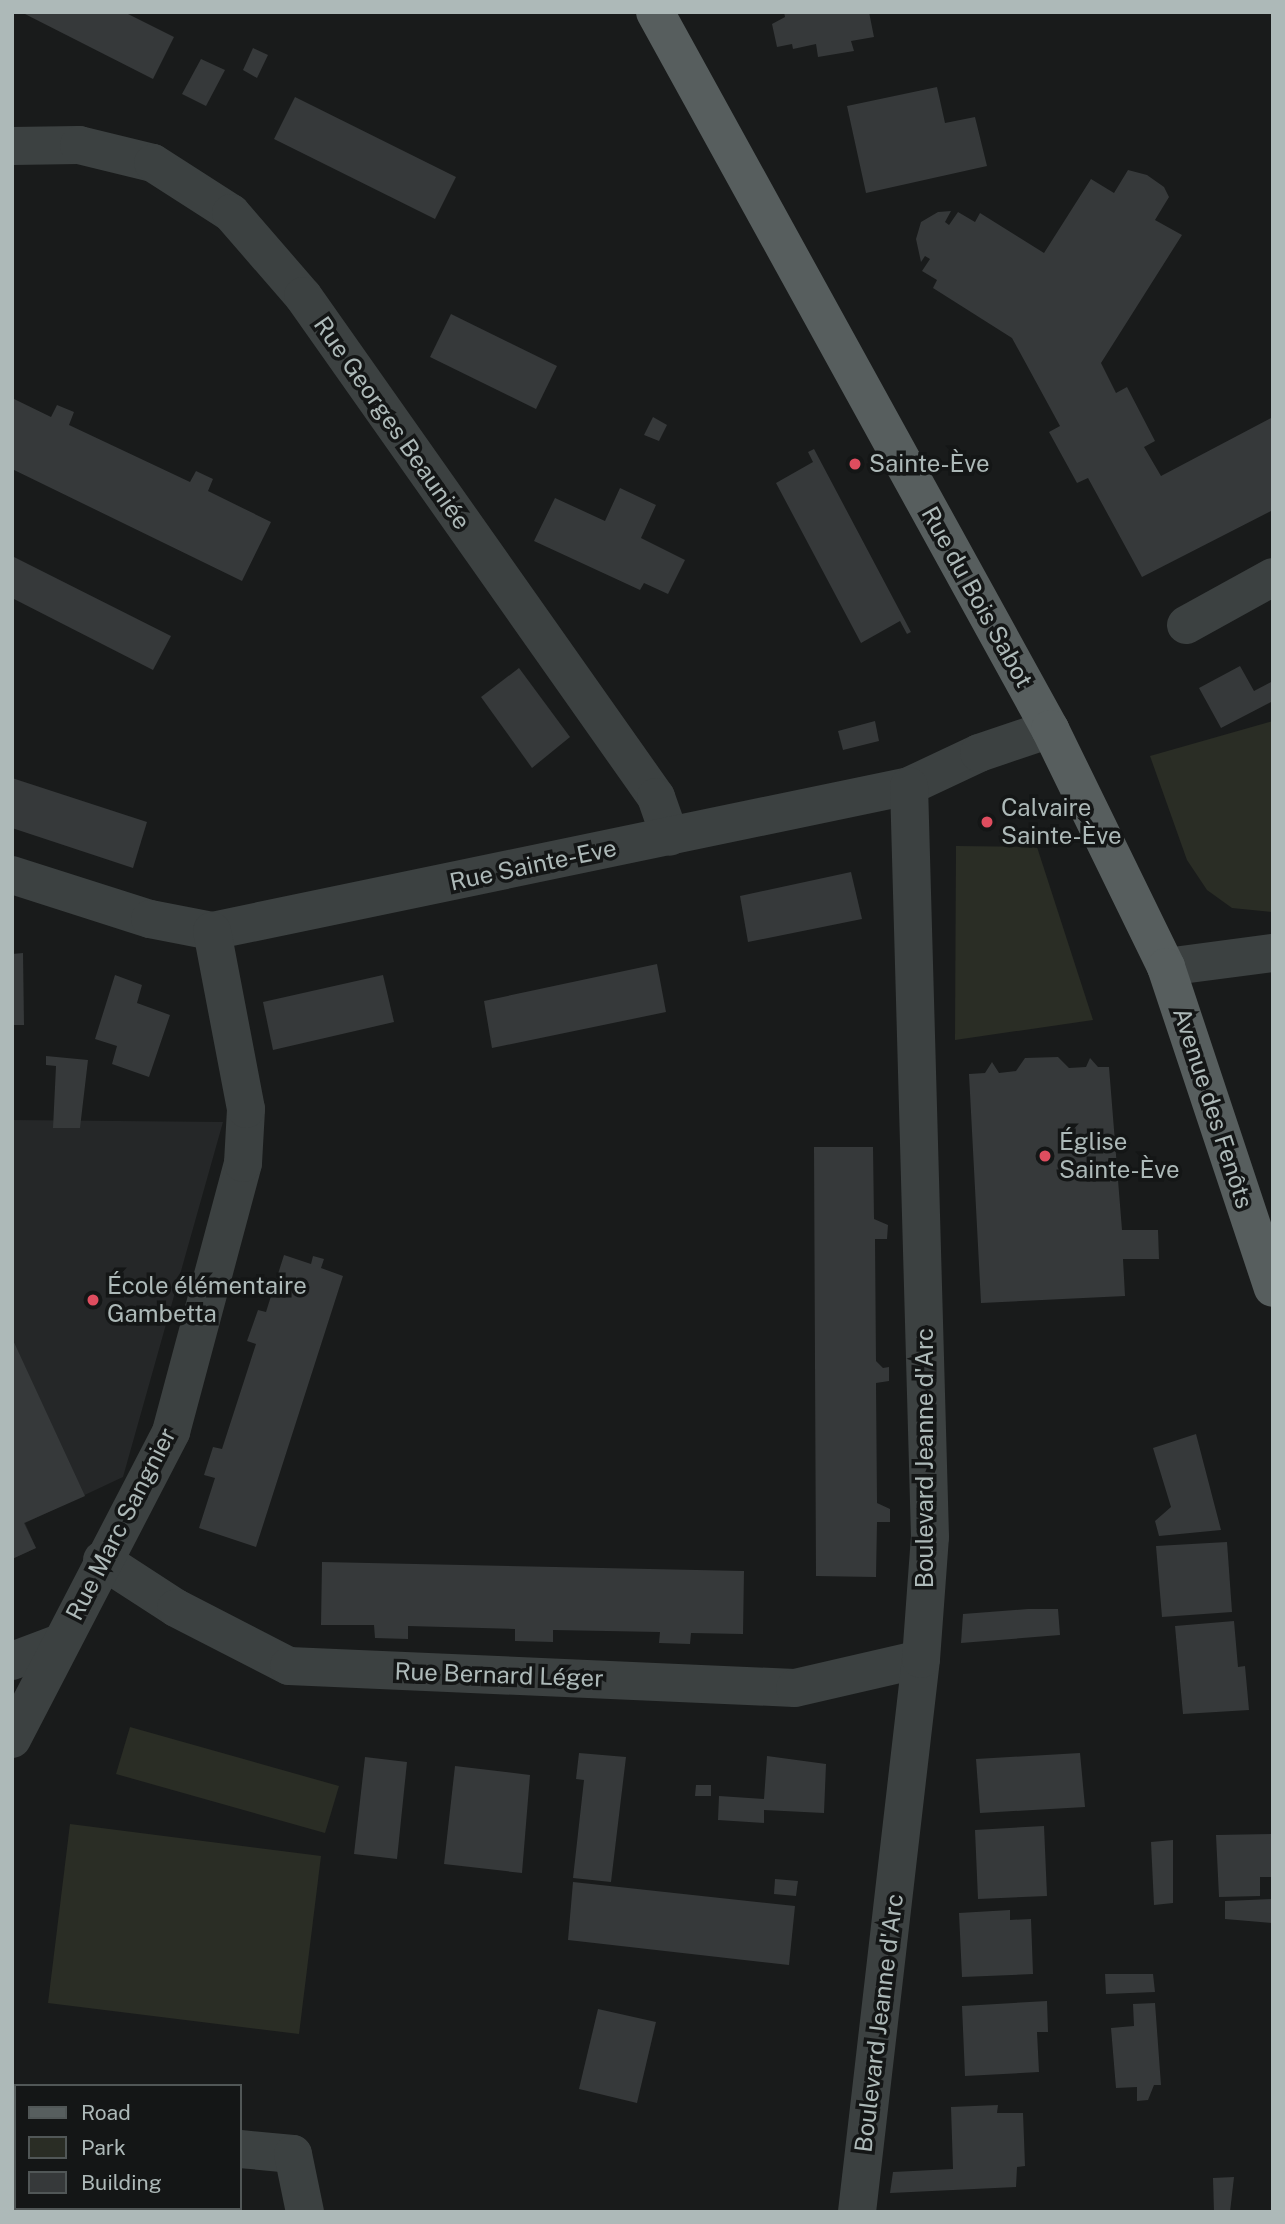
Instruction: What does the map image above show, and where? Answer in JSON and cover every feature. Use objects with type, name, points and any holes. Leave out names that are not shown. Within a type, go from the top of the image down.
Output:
[{"type":"main road","name":"Rue du Bois Sabot","points":[[655,12],[1050,729],[1166,967]]},
{"type":"main road","name":"Avenue des Fenôts","points":[[1166,967],[1273,1288]]},
{"type":"street","name":"Rue Georges Beauniée","points":[[12,146],[79,145],[153,163],[231,213],[303,296],[648,785],[670,837]]},
{"type":"street","points":[[1186,625],[1273,577]]},
{"type":"street","name":"Rue Sainte-Eve","points":[[12,875],[149,919],[212,931],[909,786],[979,753],[1050,729]]},
{"type":"street","name":"Boulevard Jeanne d'Arc","points":[[857,2212],[921,1659],[930,1537],[909,786]]},
{"type":"street","name":"Rue Marc Sangnier","points":[[12,1739],[102,1560],[172,1432],[243,1163],[246,1109],[212,931]]},
{"type":"street","points":[[1166,967],[1273,953]]},
{"type":"street","name":"Rue Bernard Léger","points":[[102,1560],[176,1608],[289,1666],[795,1688],[921,1659]]},
{"type":"street","points":[[12,1661],[60,1643]]},
{"type":"street","points":[[242,2149],[293,2154],[305,2212]]},
{"type":"shaded area","name":"École élémentaire Gambetta","points":[[12,1120],[223,1122],[123,1477],[25,1523],[36,1548],[12,1559]]},
{"type":"green space","points":[[1273,721],[1273,912],[1232,908],[1207,890],[1187,860],[1150,756]]},
{"type":"green space","points":[[956,846],[1037,847],[1093,1020],[955,1040]]},
{"type":"green space","points":[[130,1727],[339,1786],[325,1833],[116,1774]]},
{"type":"green space","points":[[70,1824],[321,1856],[299,2034],[48,2003]]},
{"type":"building","points":[[21,12],[124,12],[174,37],[153,79]]},
{"type":"building","points":[[784,12],[869,12],[874,37],[851,41],[854,51],[818,57],[816,44],[793,49],[792,44],[777,47],[772,24],[785,17]]},
{"type":"building","points":[[253,48],[268,55],[257,78],[243,70]]},
{"type":"building","points":[[201,59],[225,70],[206,106],[182,94]]},
{"type":"building","points":[[937,87],[945,123],[975,117],[987,166],[866,193],[847,106]]},
{"type":"building","points":[[295,97],[456,177],[435,219],[274,139]]},
{"type":"building","points":[[1128,170],[1147,175],[1164,187],[1169,197],[1155,220],[1182,235],[1101,363],[1116,393],[1127,387],[1155,441],[1144,447],[1161,476],[1273,417],[1273,510],[1142,577],[1088,478],[1077,483],[1049,432],[1060,426],[1012,338],[933,288],[937,280],[922,271],[930,259],[925,256],[921,262],[916,239],[921,222],[938,212],[951,211],[945,222],[949,225],[958,212],[975,222],[980,213],[1044,253],[1091,179],[1114,193]]},
{"type":"building","points":[[451,314],[557,366],[536,409],[430,357]]},
{"type":"building","points":[[12,398],[51,417],[57,405],[74,412],[69,425],[190,482],[196,471],[213,479],[208,491],[271,522],[242,581],[12,469]]},
{"type":"building","points":[[653,417],[667,425],[659,441],[644,435]]},
{"type":"building","points":[[814,449],[911,632],[907,634],[900,621],[861,643],[776,483],[813,462],[808,452]]},
{"type":"building","points":[[620,488],[656,505],[641,538],[685,560],[668,594],[644,583],[640,590],[534,541],[555,498],[605,521]]},
{"type":"building","points":[[12,556],[171,636],[153,670],[12,598]]},
{"type":"building","points":[[1240,666],[1254,691],[1273,681],[1273,701],[1221,728],[1199,688]]},
{"type":"building","points":[[519,668],[570,737],[532,768],[481,697]]},
{"type":"building","points":[[875,721],[879,741],[843,750],[838,731]]},
{"type":"building","points":[[12,778],[147,822],[133,868],[12,828]]},
{"type":"building","points":[[851,872],[862,919],[748,942],[740,896]]},
{"type":"building","points":[[23,953],[24,1025],[12,1025],[12,954]]},
{"type":"building","points":[[657,964],[666,1012],[492,1048],[484,1001]]},
{"type":"building","points":[[115,975],[142,985],[137,1003],[170,1015],[149,1077],[112,1064],[117,1046],[95,1039]]},
{"type":"building","points":[[383,975],[394,1022],[273,1050],[263,1002]]},
{"type":"building","points":[[46,1056],[88,1060],[80,1128],[53,1128],[56,1066],[46,1065]]},
{"type":"building","name":"Église Sainte-Ève","points":[[1058,1057],[1069,1068],[1086,1067],[1090,1058],[1098,1067],[1109,1067],[1122,1230],[1158,1230],[1159,1259],[1123,1259],[1125,1296],[981,1303],[969,1074],[985,1073],[992,1062],[999,1073],[1016,1071],[1025,1058]]},
{"type":"building","points":[[814,1147],[873,1147],[874,1219],[888,1225],[887,1239],[875,1239],[876,1361],[883,1368],[889,1367],[889,1381],[876,1383],[877,1503],[890,1509],[890,1522],[877,1522],[876,1577],[816,1576]]},
{"type":"building","points":[[284,1255],[311,1264],[313,1256],[324,1259],[321,1268],[343,1276],[256,1547],[199,1528],[215,1478],[204,1475],[213,1447],[222,1449],[256,1344],[247,1341],[258,1310],[266,1312]]},
{"type":"building","points":[[12,1338],[85,1496],[24,1523],[36,1548],[12,1559]]},
{"type":"building","points":[[1196,1434],[1221,1530],[1159,1536],[1155,1521],[1171,1507],[1153,1448]]},
{"type":"building","points":[[1227,1542],[1232,1612],[1162,1617],[1156,1546]]},
{"type":"building","points":[[322,1562],[744,1571],[743,1634],[691,1633],[690,1644],[659,1643],[660,1632],[553,1630],[553,1642],[515,1641],[515,1629],[408,1626],[408,1639],[375,1638],[374,1625],[321,1625]]},
{"type":"building","points":[[1058,1609],[1060,1635],[961,1643],[963,1614]]},
{"type":"building","points":[[1234,1621],[1238,1667],[1245,1666],[1249,1710],[1183,1714],[1175,1626]]},
{"type":"building","points":[[579,1753],[626,1757],[611,1882],[573,1878],[584,1780],[576,1779]]},
{"type":"building","points":[[1080,1753],[1085,1807],[980,1813],[976,1759]]},
{"type":"building","points":[[767,1756],[826,1764],[824,1813],[764,1810],[764,1823],[718,1820],[719,1796],[764,1799]]},
{"type":"building","points":[[365,1757],[407,1762],[397,1859],[354,1854]]},
{"type":"building","points":[[455,1766],[530,1775],[522,1873],[444,1864]]},
{"type":"building","points":[[696,1785],[711,1785],[711,1796],[695,1796]]},
{"type":"building","points":[[1044,1826],[1047,1896],[978,1899],[975,1830]]},
{"type":"building","points":[[1273,1834],[1273,1877],[1260,1877],[1260,1896],[1219,1897],[1216,1835]]},
{"type":"building","points":[[1173,1840],[1173,1903],[1154,1905],[1151,1842]]},
{"type":"building","points":[[775,1879],[798,1881],[796,1896],[774,1894]]},
{"type":"building","points":[[573,1882],[795,1906],[789,1965],[568,1940]]},
{"type":"building","points":[[1273,1899],[1273,1923],[1225,1919],[1225,1901]]},
{"type":"building","points":[[1010,1910],[1010,1920],[1031,1919],[1033,1974],[962,1977],[959,1913]]},
{"type":"building","points":[[1105,1974],[1153,1974],[1155,1992],[1106,1994]]},
{"type":"building","points":[[1047,2001],[1048,2032],[1037,2032],[1039,2072],[965,2076],[962,2006]]},
{"type":"building","points":[[1155,2003],[1161,2085],[1154,2085],[1148,2100],[1137,2101],[1137,2087],[1116,2088],[1111,2028],[1134,2026],[1133,2004]]},
{"type":"building","points":[[598,2009],[656,2022],[637,2103],[579,2089]]},
{"type":"building","points":[[998,2105],[997,2113],[1023,2113],[1025,2166],[1017,2167],[1016,2187],[890,2193],[893,2172],[953,2169],[951,2107]]},
{"type":"building","points":[[1234,2177],[1230,2212],[1214,2212],[1213,2178]]},
{"type":"building","points":[[12,2191],[14,2210],[178,2212],[12,2212]]},
{"type":"place","name":"Sainte-Ève","points":[[855,464]]},
{"type":"place","name":"Calvaire Sainte-Ève","points":[[987,822]]},
{"type":"place","name":"Église Sainte-Ève","points":[[1045,1156]]},
{"type":"place","name":"École élémentaire Gambetta","points":[[93,1300]]}]
